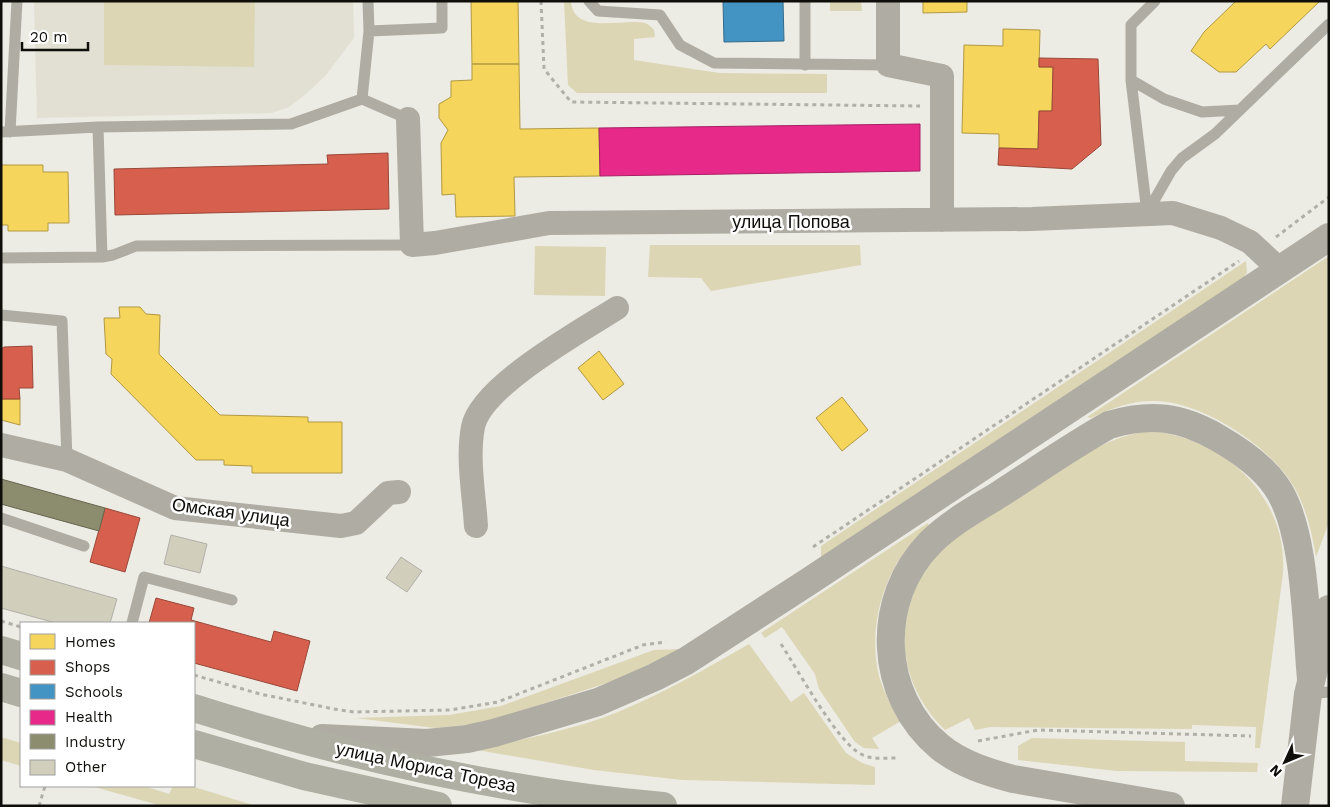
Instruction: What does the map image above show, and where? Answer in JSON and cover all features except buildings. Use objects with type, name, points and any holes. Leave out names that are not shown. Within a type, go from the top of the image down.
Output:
[{"type":"main road","points":[[1,650],[20,656]]},
{"type":"main road","points":[[1,687],[20,693]]},
{"type":"main road","name":"улица Мориса Тореза","points":[[195,708],[292,737],[438,771],[511,785],[663,806]]},
{"type":"main road","name":"улица Мориса Тореза","points":[[195,744],[304,776],[438,806]]},
{"type":"street","points":[[888,1],[888,65],[942,76],[942,220]]},
{"type":"street","points":[[408,120],[412,245]]},
{"type":"street","name":"улица Попова","points":[[412,245],[435,243],[549,224],[1032,219],[1173,212],[1191,216],[1221,228],[1258,248],[1280,270]]},
{"type":"street","points":[[292,737],[426,743],[467,739],[494,734],[598,702],[655,677],[686,661],[811,580],[1329,237]]},
{"type":"street","points":[[476,526],[471,442],[473,425],[481,407],[498,388],[617,308]]},
{"type":"street","points":[[1163,804],[992,774],[972,766],[942,749],[919,726],[900,695],[894,677],[890,643],[892,620],[898,597],[915,561],[944,530],[1109,425],[1150,417],[1182,421],[1202,429],[1228,444],[1262,470],[1276,486],[1287,504],[1295,529],[1300,560],[1316,689]]},
{"type":"street","name":"Омская улица","points":[[1,445],[67,460],[175,508],[341,526],[356,523],[388,493],[400,492]]},
{"type":"street","points":[[1295,806],[1329,609]]},
{"type":"street","points":[[304,776],[393,806]]},
{"type":"lane","points":[[17,1],[6,132],[98,127],[291,124],[362,99],[408,120]]},
{"type":"lane","points":[[362,99],[369,31],[368,1]]},
{"type":"lane","points":[[369,31],[442,28],[442,1]]},
{"type":"lane","points":[[589,1],[598,11],[660,15],[680,46],[714,63],[888,65]]},
{"type":"lane","points":[[804,64],[805,1]]},
{"type":"lane","points":[[1147,213],[1131,80],[1131,25],[1155,1]]},
{"type":"lane","points":[[1147,213],[1171,171],[1182,158],[1215,134],[1329,24]]},
{"type":"lane","points":[[1131,80],[1164,99],[1202,112],[1240,110]]},
{"type":"lane","points":[[98,127],[102,257]]},
{"type":"lane","points":[[1,258],[102,257],[136,246],[412,245]]},
{"type":"lane","points":[[1,315],[62,321],[67,460]]},
{"type":"lane","points":[[1,518],[84,546]]},
{"type":"lane","points":[[132,622],[144,577],[232,600]]},
{"type":"path","points":[[542,1],[544,69],[571,102],[942,106]]},
{"type":"path","points":[[810,549],[1258,248],[1329,197]]},
{"type":"path","points":[[1,621],[20,627]]},
{"type":"path","points":[[195,676],[260,694],[334,710],[354,712],[450,710],[498,702],[643,645],[668,642]]},
{"type":"path","points":[[781,644],[846,742],[863,756],[877,759],[896,758]]},
{"type":"path","points":[[970,742],[1038,730],[1251,736]]},
{"type":"path","points":[[39,806],[45,787]]},
{"type":"shaded area","points":[[34,1],[353,1],[354,38],[326,75],[307,93],[289,107],[272,113],[37,118]]},
{"type":"shaded area","points":[[104,1],[255,1],[254,67],[104,65]]},
{"type":"shaded area","points":[[564,1],[571,1],[574,12],[580,18],[589,22],[645,23],[654,30],[655,37],[634,39],[634,60],[719,73],[827,74],[827,93],[577,93],[568,85]]},
{"type":"shaded area","points":[[830,1],[861,1],[862,11],[830,11]]},
{"type":"shaded area","points":[[650,245],[860,245],[861,265],[711,291],[701,278],[648,277]]},
{"type":"shaded area","points":[[535,246],[606,247],[605,296],[534,295]]},
{"type":"shaded area","points":[[1329,256],[1329,522],[1316,557],[1308,520],[1302,502],[1293,485],[1268,456],[1233,429],[1194,409],[1174,403],[1156,401],[1131,403],[1091,418],[1087,417]]},
{"type":"shaded area","points":[[1246,261],[1247,272],[1244,278],[821,560],[821,546]]},
{"type":"shaded area","points":[[1149,431],[1176,436],[1202,445],[1225,458],[1246,475],[1262,496],[1275,519],[1282,545],[1283,573],[1260,748],[1255,748],[1256,727],[1192,725],[1192,729],[990,727],[975,730],[969,718],[945,730],[929,711],[916,691],[908,669],[905,647],[905,624],[911,601],[920,579],[935,558],[945,548],[980,520],[1086,453],[1116,439]]},
{"type":"shaded area","points":[[928,523],[929,526],[914,540],[891,574],[883,594],[875,635],[879,676],[883,688],[901,721],[872,738],[879,749],[864,748],[855,742],[819,689],[815,674],[782,627],[765,638],[761,633]]},
{"type":"shaded area","points":[[749,644],[791,702],[804,693],[846,753],[862,763],[875,767],[875,785],[682,780],[594,770],[477,750],[562,730],[631,707]]},
{"type":"shaded area","points":[[683,649],[613,681],[483,723],[435,728],[356,718],[449,715],[501,706],[654,650]]},
{"type":"shaded area","points":[[1,737],[20,743],[20,766],[1,760]]},
{"type":"shaded area","points":[[1032,738],[1185,742],[1185,761],[1258,763],[1257,772],[1117,771],[1018,760],[1018,746]]},
{"type":"shaded area","points":[[95,787],[147,787],[169,794],[172,787],[194,787],[256,806],[162,806]]}]
